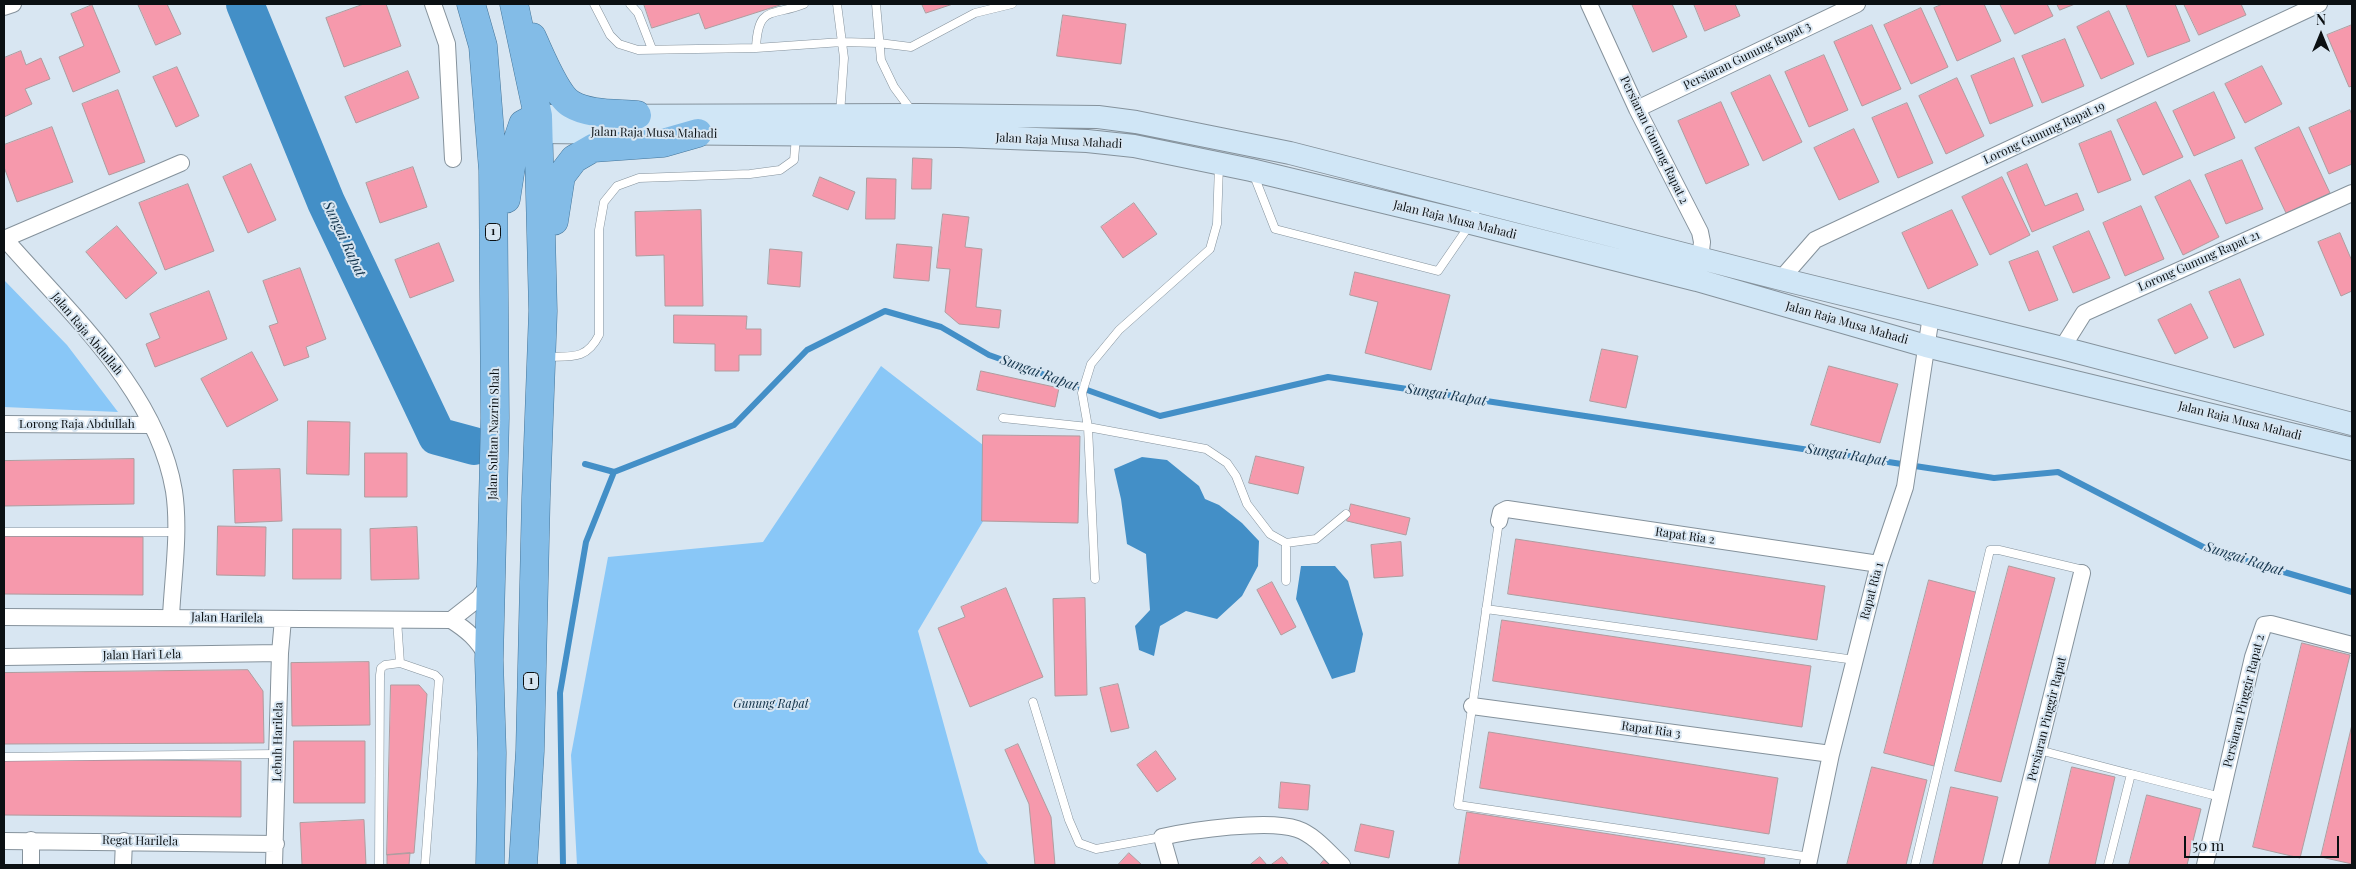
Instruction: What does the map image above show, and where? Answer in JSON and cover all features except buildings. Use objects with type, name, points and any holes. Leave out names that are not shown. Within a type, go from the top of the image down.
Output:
[{"type":"highway","name":"Jalan Sultan Nazrin Shah","points":[[471,4],[482,46],[493,170],[495,351],[489,660],[492,753],[490,865]]},
{"type":"highway","points":[[515,4],[551,79],[570,104],[585,110],[637,115]]},
{"type":"highway","name":"1","points":[[515,4],[533,124],[544,311],[536,497],[530,751],[523,865]]},
{"type":"highway","points":[[482,46],[502,105],[533,124],[513,154],[508,178],[495,351]]},
{"type":"highway","points":[[544,311],[561,176],[574,159],[593,148],[618,144],[663,143],[698,133]]},
{"type":"main road","name":"Jalan Raja Musa Mahadi","points":[[533,124],[637,115],[959,136],[1087,141],[1134,146],[1219,163],[1252,157],[1480,201],[1781,279],[2062,348],[2352,424]]},
{"type":"main road","name":"Jalan Raja Musa Mahadi","points":[[533,124],[698,133],[796,125],[840,116],[1098,117],[1136,122],[1471,223],[1696,280],[1926,346],[2352,449]]},
{"type":"street","points":[[4,8],[13,4]]},
{"type":"street","points":[[433,4],[447,44],[453,159]]},
{"type":"street","name":"Persiaran Gunung Rapat 2","points":[[1589,4],[1637,109],[1700,232],[1701,257],[1696,280]]},
{"type":"street","name":"Persiaran Gunung Rapat 3","points":[[1637,109],[1857,4]]},
{"type":"street","name":"Lorong Gunung Rapat 19","points":[[1781,279],[1815,240],[2319,4]]},
{"type":"street","points":[[4,239],[181,163]]},
{"type":"street","name":"Lorong Gunung Rapat 21","points":[[2062,348],[2084,313],[2352,193]]},
{"type":"street","name":"Jalan Raja Abdullah","points":[[4,239],[109,356],[135,394],[167,458],[174,493],[175,532],[171,616]]},
{"type":"street","name":"Rapat Ria 1","points":[[1809,861],[1831,754],[1854,660],[1879,564],[1905,487],[1914,440],[1931,316]]},
{"type":"street","name":"Lorong Raja Abdullah","points":[[4,424],[150,425]]},
{"type":"street","name":"Rapat Ria 2","points":[[1499,521],[1501,512],[1506,510],[1879,564]]},
{"type":"street","name":"Persiaran Pinggir Rapat","points":[[2010,865],[2082,573]]},
{"type":"street","points":[[489,660],[478,640],[450,620],[479,598],[491,580]]},
{"type":"street","name":"Jalan Harilela","points":[[4,617],[171,616],[450,620]]},
{"type":"street","name":"Lebuh Harilela","points":[[274,865],[280,653],[283,619]]},
{"type":"street","name":"Persiaran Pinggir Rapat 2","points":[[2205,865],[2253,657],[2264,625],[2271,624],[2352,644]]},
{"type":"street","name":"Jalan Hari Lela","points":[[4,657],[280,653]]},
{"type":"street","name":"Rapat Ria 3","points":[[1472,706],[1831,754]]},
{"type":"street","points":[[1170,865],[1162,837],[1205,829],[1262,825],[1297,828],[1317,841],[1342,865]]},
{"type":"street","points":[[31,840],[31,865]]},
{"type":"street","name":"Regat Harilela","points":[[4,841],[276,844]]},
{"type":"street","points":[[123,865],[124,841]]},
{"type":"lane","points":[[594,4],[610,36],[618,44],[638,50],[756,48],[842,42],[879,43],[911,47],[975,13],[1012,4]]},
{"type":"lane","points":[[630,4],[638,13],[652,49]]},
{"type":"lane","points":[[756,48],[759,23],[764,15],[804,4]]},
{"type":"lane","points":[[837,4],[844,58],[840,116]]},
{"type":"lane","points":[[876,4],[881,60],[894,87],[915,115]]},
{"type":"lane","points":[[542,357],[583,356],[593,347],[598,335],[598,230],[604,202],[618,186],[639,178],[750,174],[780,170],[794,160],[796,125]]},
{"type":"lane","points":[[1252,157],[1274,228],[1438,271],[1471,223],[1480,201]]},
{"type":"lane","points":[[1094,579],[1088,428],[1082,393],[1087,376],[1091,364],[1119,330],[1210,250],[1217,224],[1219,163]]},
{"type":"lane","points":[[1003,418],[1088,428],[1206,450],[1227,463],[1236,476],[1247,504],[1270,534],[1286,543],[1316,539],[1346,514]]},
{"type":"lane","points":[[1499,521],[1458,806],[1809,861]]},
{"type":"lane","points":[[4,532],[175,532]]},
{"type":"lane","points":[[1286,543],[1286,581]]},
{"type":"lane","points":[[1915,865],[1990,550],[2000,550],[2070,567],[2082,573]]},
{"type":"lane","points":[[1486,609],[1854,660]]},
{"type":"lane","points":[[397,620],[400,663]]},
{"type":"lane","points":[[379,865],[380,675],[381,668],[385,664],[400,663],[435,675],[439,679],[424,865]]},
{"type":"lane","points":[[1033,702],[1069,820],[1079,843],[1096,849],[1162,837]]},
{"type":"lane","points":[[2039,750],[2221,796]]},
{"type":"lane","points":[[4,757],[277,754]]},
{"type":"lane","points":[[2108,865],[2131,774]]},
{"type":"green space","points":[[4,280],[67,345],[118,412],[4,407]]},
{"type":"green space","name":"Gunung Rapat","points":[[881,366],[1014,469],[918,631],[979,852],[989,865],[577,865],[571,755],[608,557],[763,542]]},
{"type":"shaded area","points":[[1142,457],[1167,460],[1199,486],[1205,499],[1219,505],[1242,523],[1259,541],[1258,566],[1242,596],[1217,619],[1186,611],[1160,626],[1154,656],[1139,650],[1135,626],[1150,610],[1146,554],[1127,544],[1121,499],[1114,469]]},
{"type":"shaded area","points":[[1301,566],[1335,566],[1348,581],[1363,634],[1355,672],[1332,679],[1296,599]]},
{"type":"waterway","name":"Sungai Rapat","points":[[245,4],[326,202],[437,436],[474,446]]},
{"type":"waterway","name":"Sungai Rapat","points":[[585,464],[614,472],[734,425],[807,350],[885,311],[941,327],[989,355],[1160,416],[1328,377],[1994,478],[2058,472],[2209,550],[2352,592]]},
{"type":"waterway","points":[[563,865],[560,693],[586,542],[614,472]]}]
